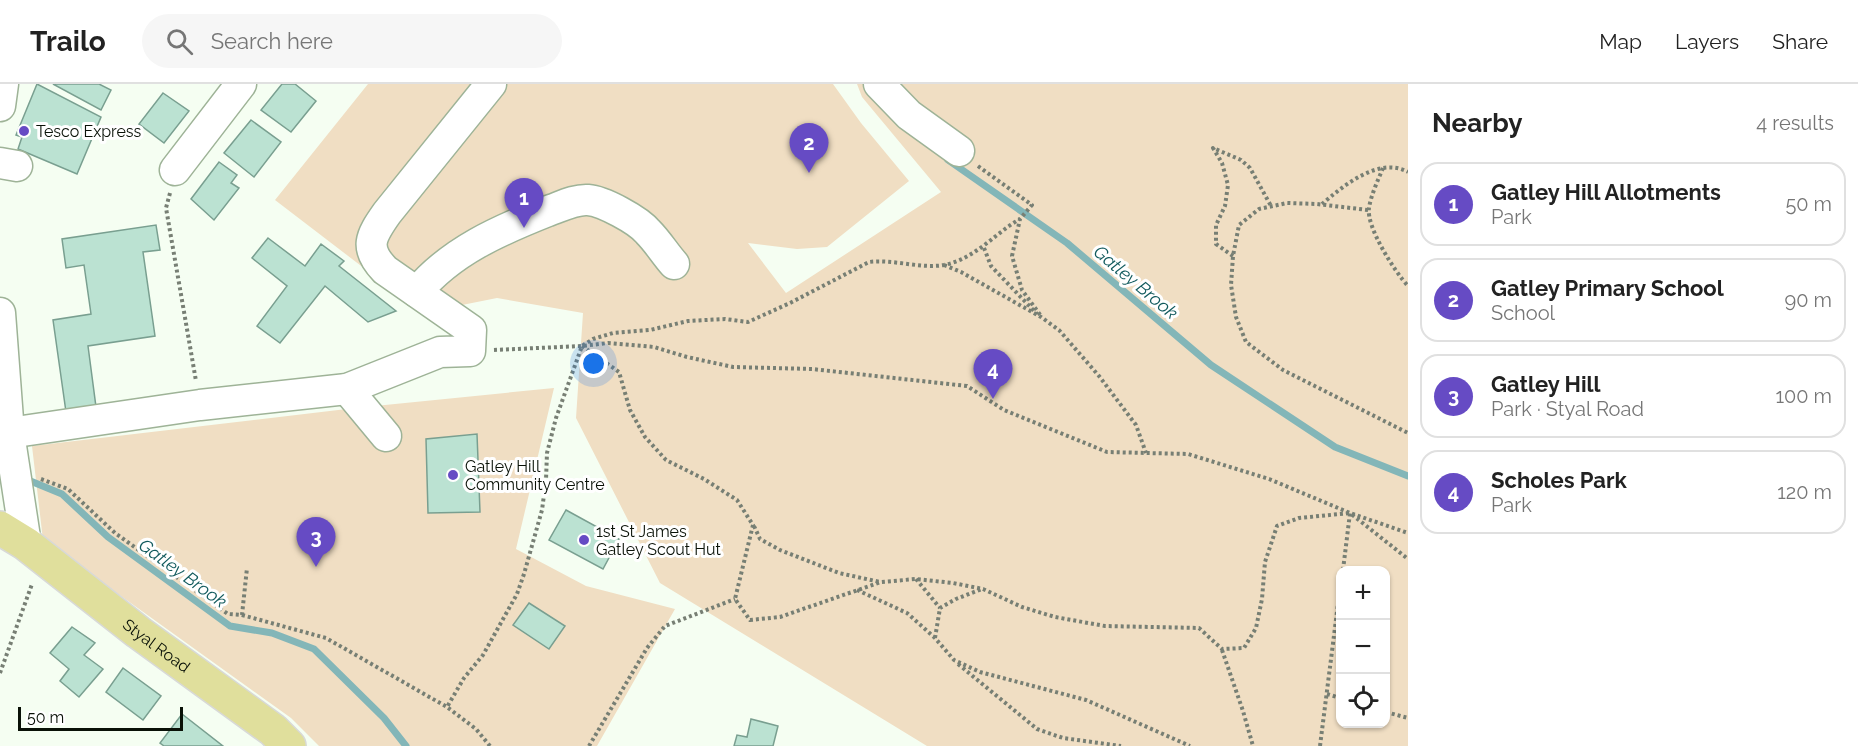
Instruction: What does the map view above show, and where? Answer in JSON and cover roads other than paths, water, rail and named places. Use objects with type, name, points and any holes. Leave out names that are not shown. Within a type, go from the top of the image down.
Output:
[{"type":"main road","name":"Styal Road","points":[[13,536],[138,632],[273,730],[289,746]]},
{"type":"street","points":[[176,170],[241,84]]},
{"type":"street","points":[[10,438],[200,405],[346,389],[440,352],[470,351],[471,330],[385,270],[374,259],[371,248],[376,228],[491,84]]},
{"type":"street","points":[[879,84],[909,115],[959,151]]},
{"type":"street","points":[[417,292],[440,268],[480,241],[572,202],[587,200],[625,215],[647,230],[674,264]]},
{"type":"street","points":[[0,313],[10,438],[13,536]]},
{"type":"street","points":[[346,389],[386,436]]},
{"type":"waterway","name":"Gatley Brook","points":[[948,160],[1067,243],[1211,365],[1335,447],[1408,476]]},
{"type":"waterway","name":"Gatley Brook","points":[[28,480],[62,494],[108,537],[230,626],[272,633],[314,649],[384,718],[406,746]]},
{"type":"place","name":"Tesco Express","points":[[24,131]]},
{"type":"place","name":"Gatley Primary School","points":[[809,173]]},
{"type":"place","name":"Gatley Hill Allotments","points":[[524,228]]},
{"type":"place","name":"Scholes Park","points":[[993,399]]},
{"type":"place","name":"Gatley Hill Community Centre","points":[[453,475]]},
{"type":"place","name":"1st St James Gatley Scout Hut","points":[[584,540]]},
{"type":"place","name":"Gatley Hill","points":[[316,567]]}]
